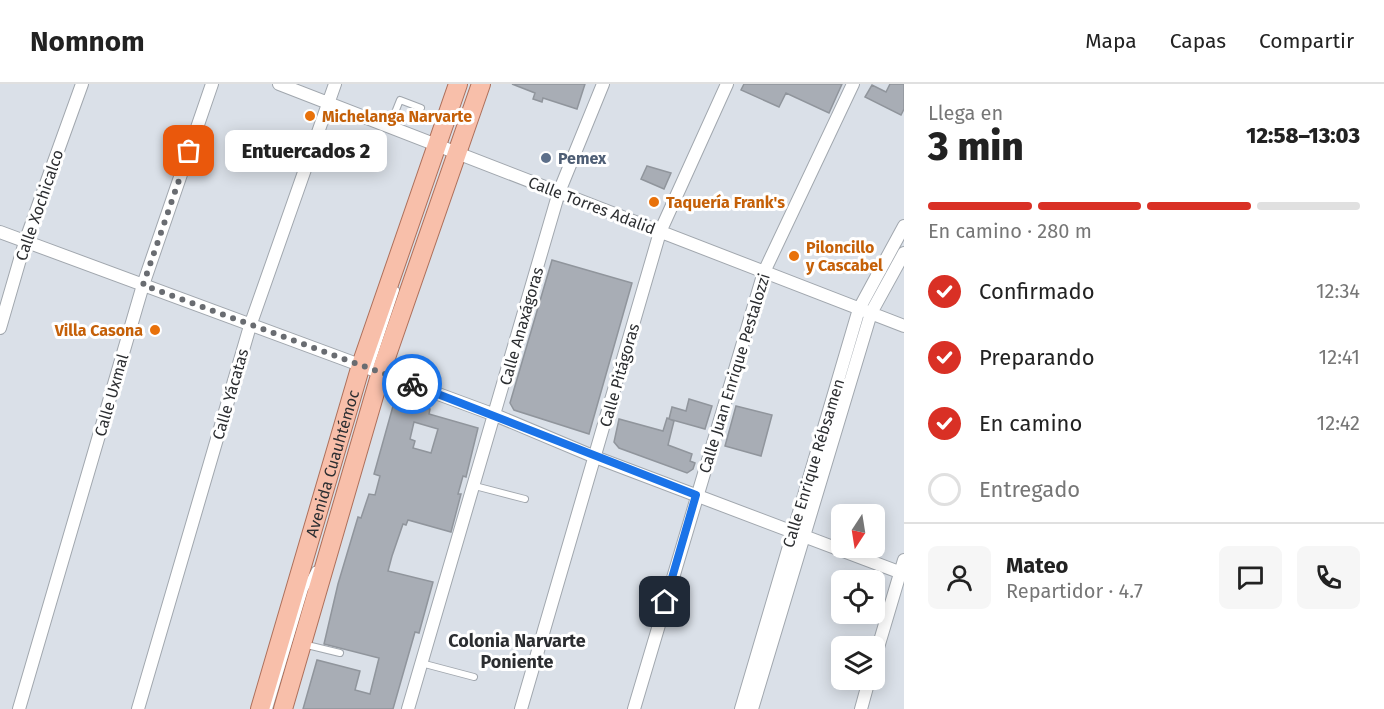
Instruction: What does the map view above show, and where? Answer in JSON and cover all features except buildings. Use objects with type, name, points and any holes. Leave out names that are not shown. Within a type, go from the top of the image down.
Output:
[{"type":"main road","name":"Avenida Cuauhtémoc","points":[[446,148],[481,84]]},
{"type":"main road","name":"Avenida Cuauhtémoc","points":[[260,709],[446,148],[461,89]]},
{"type":"main road","name":"Avenida Cuauhtémoc","points":[[283,709],[302,644],[370,373]]},
{"type":"street","name":"Calle Xochicalco","points":[[0,328],[25,242],[82,84]]},
{"type":"street","name":"Calle Uxmal","points":[[19,709],[143,285],[212,84]]},
{"type":"street","name":"Calle Torres Adalid","points":[[279,84],[390,125],[904,326]]},
{"type":"street","name":"Calle Yácatas","points":[[138,709],[250,326],[334,84]]},
{"type":"street","name":"Calle Anaxágoras","points":[[408,709],[559,192],[603,84]]},
{"type":"street","name":"Calle Pitágoras","points":[[521,709],[660,232],[727,84]]},
{"type":"street","name":"Calle Juan Enrique Pestalozzi","points":[[634,709],[764,272],[854,84]]},
{"type":"street","name":"Calle Enrique Rébsamen","points":[[741,709],[798,533],[865,311],[904,226]]},
{"type":"street","points":[[0,232],[370,373],[495,415],[595,457],[696,495],[903,569],[882,636]]},
{"type":"street","name":"Calle Enrique Rébsamen","points":[[865,311],[904,253]]},
{"type":"street","name":"Calle Enrique Rébsamen","points":[[752,709],[798,533]]},
{"type":"street","points":[[861,709],[866,690]]},
{"type":"lane","points":[[390,125],[399,100],[422,108]]},
{"type":"lane","points":[[430,191],[446,148]]},
{"type":"lane","points":[[270,709],[305,589],[314,575],[370,373],[400,280]]},
{"type":"lane","points":[[305,589],[304,572],[360,381],[370,373]]},
{"type":"lane","points":[[475,486],[525,499]]},
{"type":"lane","points":[[302,644],[340,653]]},
{"type":"lane","points":[[421,663],[474,677]]},
{"type":"way so far","points":[[189,151],[143,285],[412,384]]},
{"type":"place","name":"Michelanga Narvarte","points":[[310,116]]},
{"type":"place","name":"Entuercados 2","points":[[189,151]]},
{"type":"place","name":"Pemex","points":[[546,158]]},
{"type":"place","name":"Taquería Frank's","points":[[654,202]]},
{"type":"place","name":"Piloncillo y Cascabel","points":[[794,256]]},
{"type":"place","name":"Villa Casona","points":[[155,330]]},
{"type":"district","name":"Colonia Narvarte Poniente","points":[[517,651]]},
{"type":"route","points":[[412,384],[696,495],[665,602]]}]
